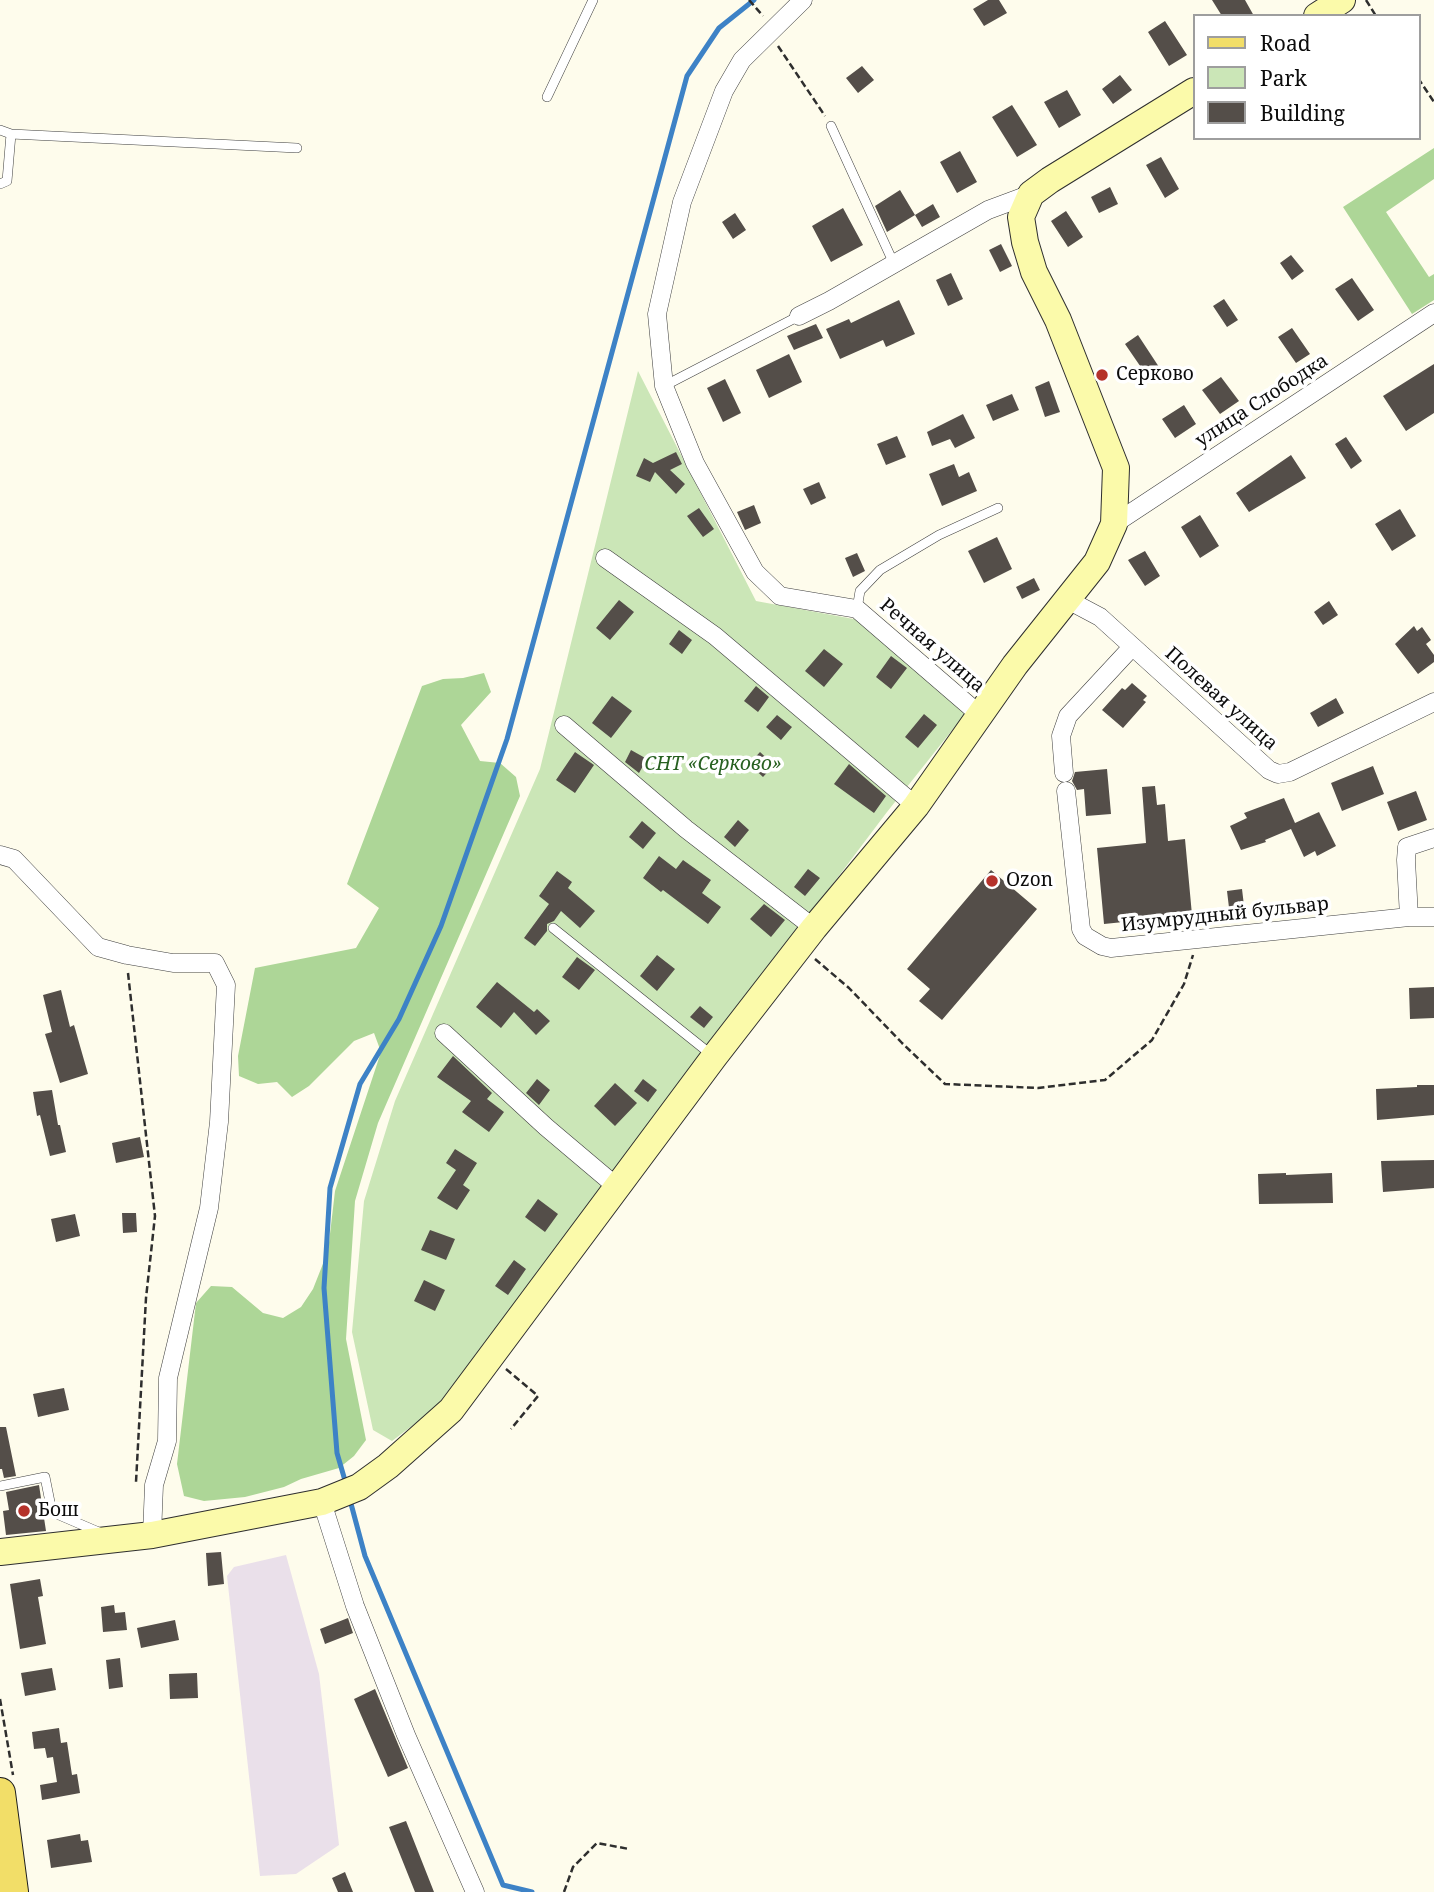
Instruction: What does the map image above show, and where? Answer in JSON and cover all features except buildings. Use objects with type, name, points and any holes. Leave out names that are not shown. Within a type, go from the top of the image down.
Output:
[{"type":"main road","points":[[1320,14],[1342,0]]},
{"type":"main road","points":[[0,1552],[152,1535],[340,1495],[388,1466],[451,1410],[714,1057],[807,937],[916,806],[1015,666],[1097,562],[1114,524],[1116,468],[1058,320],[1034,271],[1021,216],[1031,194],[1050,180],[1192,92]]},
{"type":"main road","points":[[0,1566],[75,1544]]},
{"type":"main road","points":[[0,1793],[13,1892]]},
{"type":"street","points":[[803,0],[742,60],[724,92],[682,202],[657,314],[664,386],[695,463],[755,572],[780,596],[857,609]]},
{"type":"street","points":[[799,316],[988,210],[1031,194]]},
{"type":"street","name":"улица Слободка","points":[[1114,524],[1434,313]]},
{"type":"street","points":[[605,558],[715,636],[916,806]]},
{"type":"street","name":"Полевая улица","points":[[1068,600],[1100,617],[1269,770],[1278,774],[1290,772],[1434,702]]},
{"type":"street","name":"Речная улица","points":[[857,609],[980,715]]},
{"type":"street","name":"Изумрудный бульвар","points":[[1132,647],[1068,716],[1061,737],[1081,929],[1085,936],[1111,948],[1409,917],[1434,917]]},
{"type":"street","points":[[564,724],[807,937]]},
{"type":"street","points":[[1409,917],[1406,860],[1408,847],[1434,838]]},
{"type":"street","points":[[0,855],[14,859],[98,947],[173,963],[215,963],[226,985],[219,1122],[209,1208],[168,1378],[167,1441],[154,1485],[152,1535]]},
{"type":"street","points":[[444,1033],[546,1127],[617,1187]]},
{"type":"street","points":[[340,1495],[355,1606],[475,1892]]},
{"type":"lane","points":[[547,97],[593,0]]},
{"type":"lane","points":[[831,125],[894,264]]},
{"type":"lane","points":[[0,131],[11,134],[297,148]]},
{"type":"lane","points":[[0,184],[7,181],[11,134]]},
{"type":"lane","points":[[664,386],[799,316]]},
{"type":"lane","points":[[857,609],[860,591],[880,570],[939,535],[998,508]]},
{"type":"lane","points":[[554,928],[714,1057]]},
{"type":"lane","points":[[0,1486],[45,1477],[52,1512],[116,1539]]},
{"type":"path","points":[[749,0],[758,11]]},
{"type":"path","points":[[770,33],[831,125]]},
{"type":"path","points":[[1420,81],[1434,102]]},
{"type":"path","points":[[807,937],[849,988],[945,1084],[1038,1087],[1105,1080],[1152,1040],[1184,984],[1198,939]]},
{"type":"path","points":[[127,955],[155,1216],[146,1298],[136,1489]]},
{"type":"path","points":[[490,1357],[538,1396],[511,1429]]},
{"type":"path","points":[[564,1892],[572,1867],[597,1843],[629,1849]]},
{"type":"shaded area","points":[[286,1555],[319,1674],[339,1845],[296,1874],[260,1876],[227,1576],[234,1567]]},
{"type":"green space","points":[[1434,148],[1434,179],[1386,212],[1429,277],[1434,274],[1434,300],[1412,314],[1343,207]]},
{"type":"green space","name":"СНТ «Серково»","points":[[638,371],[756,601],[859,620],[965,714],[887,812],[441,1404],[392,1441],[373,1430],[352,1332],[364,1201],[395,1101],[540,769]]},
{"type":"green space","points":[[484,673],[491,692],[461,725],[480,761],[500,763],[516,777],[520,796],[378,1123],[355,1201],[346,1339],[366,1440],[354,1456],[339,1468],[284,1487],[245,1497],[204,1501],[184,1496],[177,1464],[196,1303],[211,1286],[232,1287],[263,1313],[283,1318],[301,1307],[313,1289],[328,1251],[335,1191],[381,1052],[374,1033],[354,1041],[309,1086],[292,1097],[277,1082],[258,1084],[239,1076],[238,1056],[255,968],[356,948],[379,908],[347,884],[422,686],[443,679]]},
{"type":"waterway","points":[[346,1484],[337,1453],[324,1288],[330,1188],[360,1084],[399,1019],[441,926],[507,739],[687,76],[719,28],[754,0]]},
{"type":"waterway","points":[[350,1500],[365,1556],[503,1885],[532,1892]]},
{"type":"place","name":"Серково","points":[[1102,375]]},
{"type":"place","name":"Ozon","points":[[992,881]]},
{"type":"place","name":"Бош","points":[[24,1511]]}]
